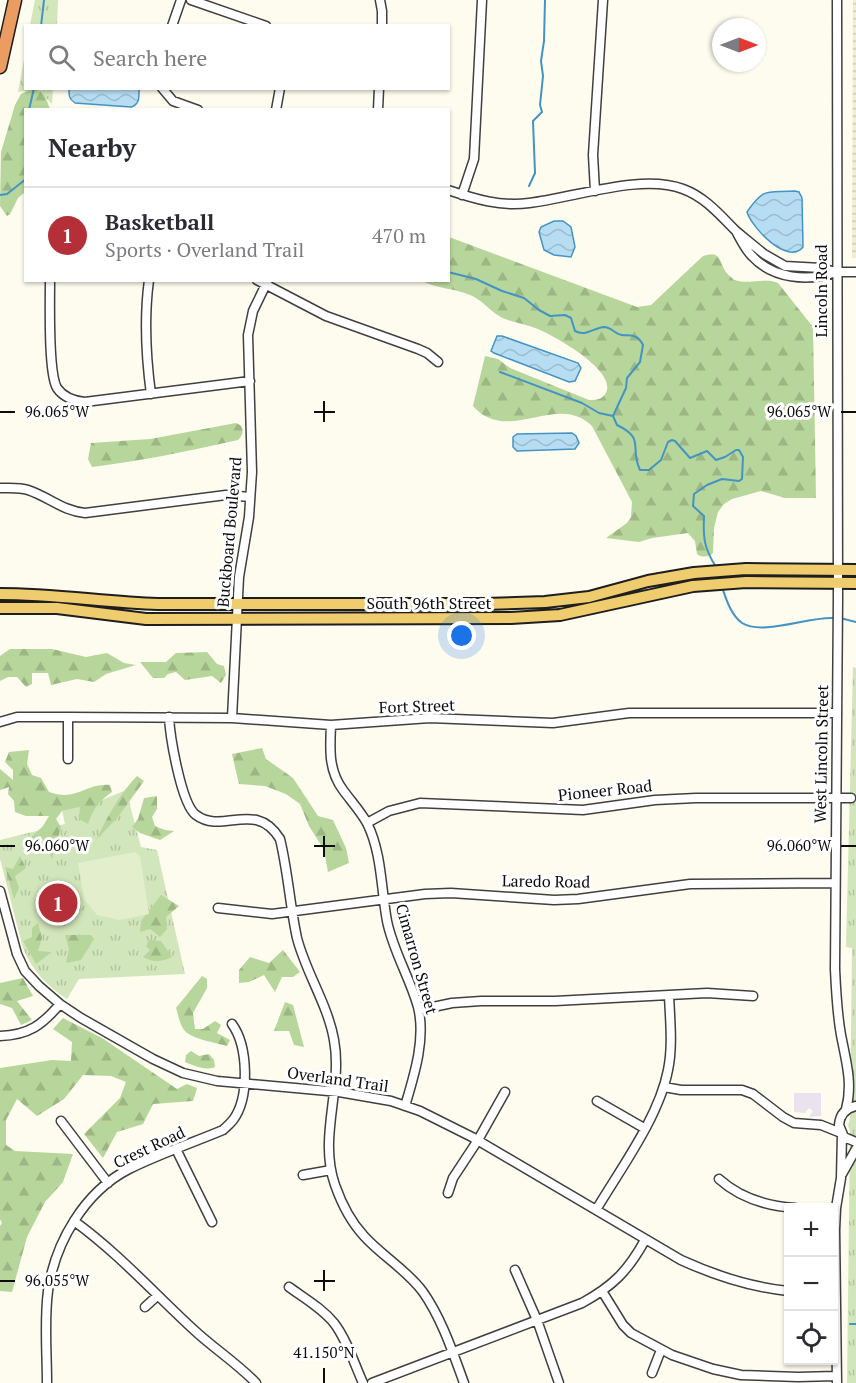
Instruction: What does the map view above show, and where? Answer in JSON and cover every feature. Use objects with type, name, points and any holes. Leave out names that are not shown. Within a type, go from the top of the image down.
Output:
[{"type":"highway","points":[[0,67],[14,0]]},
{"type":"main road","name":"South 96th Street","points":[[0,594],[54,595],[123,603],[158,604],[484,604],[545,602],[589,597],[648,580],[694,573],[746,569],[856,570]]},
{"type":"main road","name":"South 96th Street","points":[[0,608],[57,608],[146,619],[511,618],[560,615],[693,586],[746,582],[856,583]]},
{"type":"street","points":[[173,24],[181,0]]},
{"type":"street","points":[[191,0],[260,24]]},
{"type":"street","points":[[380,0],[382,24]]},
{"type":"street","points":[[462,195],[474,159],[482,0]]},
{"type":"street","points":[[595,191],[593,156],[603,0]]},
{"type":"street","name":"Lincoln Road","points":[[837,0],[837,582]]},
{"type":"street","points":[[164,90],[173,101],[192,108]]},
{"type":"street","points":[[276,108],[280,90]]},
{"type":"street","points":[[378,108],[379,90]]},
{"type":"street","points":[[450,191],[492,203],[528,204],[595,191],[643,184],[662,184],[682,189],[708,203],[736,231],[764,254],[785,266],[856,272]]},
{"type":"street","points":[[50,282],[52,373],[57,388],[70,400],[85,402],[250,381]]},
{"type":"street","points":[[149,282],[148,373],[151,394]]},
{"type":"street","points":[[268,282],[326,316],[418,349],[438,362]]},
{"type":"street","name":"Buckboard Boulevard","points":[[232,718],[239,578],[246,540],[252,472],[248,335],[249,323],[268,282]]},
{"type":"street","points":[[0,488],[30,490],[64,509],[85,513],[226,495],[250,497]]},
{"type":"street","name":"West Lincoln Street","points":[[837,582],[836,993],[850,1092],[839,1125],[842,1133]]},
{"type":"street","name":"Fort Street","points":[[0,722],[17,717],[169,717],[331,724],[430,718],[553,723],[629,713],[836,713]]},
{"type":"street","points":[[68,717],[68,759]]},
{"type":"street","points":[[169,717],[170,732],[189,807],[195,815],[214,821],[259,820],[275,830],[280,839],[297,939],[334,1041],[336,1064],[329,1130],[329,1153],[331,1170],[339,1194],[352,1220],[364,1237],[392,1260],[423,1292],[453,1353],[464,1383]]},
{"type":"street","name":"Cimarron Street","points":[[331,724],[330,755],[333,774],[367,823],[377,849],[392,938],[419,1010],[421,1029],[419,1047],[405,1106]]},
{"type":"street","name":"Pioneer Road","points":[[367,823],[389,811],[420,803],[574,810],[655,800],[851,798]]},
{"type":"street","name":"Laredo Road","points":[[218,908],[272,914],[384,898],[451,893],[554,900],[578,899],[690,884],[835,883]]},
{"type":"street","name":"Overland Trail","points":[[0,891],[4,926],[25,971],[60,1004],[153,1059],[183,1073],[217,1081],[365,1095],[405,1106],[443,1121],[478,1140],[645,1240],[709,1273],[762,1288],[784,1290]]},
{"type":"street","points":[[419,1010],[481,1001],[555,1001],[707,993],[753,996]]},
{"type":"street","points":[[597,1210],[656,1110],[664,1087],[670,1047],[669,995]]},
{"type":"street","points":[[0,1036],[16,1035],[30,1030],[42,1023],[60,1004]]},
{"type":"street","name":"Crest Road","points":[[47,1383],[48,1294],[52,1269],[59,1248],[83,1208],[108,1183],[127,1170],[223,1130],[234,1119],[244,1083],[242,1043],[232,1024]]},
{"type":"street","name":"West Lincoln Street","points":[[848,1070],[856,1088]]},
{"type":"street","points":[[664,1087],[681,1090],[741,1090],[753,1094],[794,1123],[821,1125],[842,1133],[848,1139],[856,1142]]},
{"type":"street","points":[[448,1193],[453,1178],[505,1092]]},
{"type":"street","points":[[597,1101],[644,1128]]},
{"type":"street","points":[[821,1125],[856,1106]]},
{"type":"street","points":[[61,1120],[108,1183]]},
{"type":"street","points":[[836,1203],[841,1178],[842,1133]]},
{"type":"street","points":[[176,1149],[212,1222]]},
{"type":"street","points":[[841,1178],[856,1149]]},
{"type":"street","points":[[303,1175],[331,1170]]},
{"type":"street","points":[[719,1179],[732,1190],[747,1198],[784,1206]]},
{"type":"street","points":[[74,1221],[130,1266],[157,1296],[256,1383]]},
{"type":"street","points":[[372,1383],[582,1303],[602,1292],[622,1275],[645,1240]]},
{"type":"street","points":[[515,1270],[537,1320],[559,1383]]},
{"type":"street","points":[[289,1287],[333,1322],[344,1338],[363,1383]]},
{"type":"street","points":[[602,1292],[623,1325],[631,1333],[661,1350],[713,1369],[741,1375],[836,1379],[834,1311]]},
{"type":"street","points":[[145,1307],[157,1296]]},
{"type":"street","points":[[652,1373],[661,1350]]},
{"type":"shaded area","points":[[853,0],[856,0],[856,258],[852,258]]},
{"type":"shaded area","points":[[794,1093],[821,1093],[821,1116],[809,1117],[813,1111],[809,1108],[805,1113],[794,1112]]},
{"type":"green space","points":[[35,0],[58,0],[57,24],[30,24]]},
{"type":"green space","points":[[24,59],[24,90],[31,90],[18,92]]},
{"type":"green space","points":[[29,90],[39,91],[50,108],[24,108],[24,193],[7,216],[0,206],[1,152],[15,105],[21,94]]},
{"type":"green space","points":[[38,90],[53,90],[52,104]]},
{"type":"green space","points":[[450,237],[637,307],[651,305],[703,256],[708,255],[717,256],[734,280],[778,283],[813,327],[816,498],[785,498],[761,491],[732,499],[718,512],[714,528],[713,553],[708,556],[697,554],[695,541],[688,533],[639,542],[606,538],[627,523],[631,517],[632,502],[592,426],[578,417],[564,414],[501,421],[487,417],[473,406],[485,356],[498,359],[510,368],[589,400],[603,397],[607,390],[606,381],[601,372],[581,354],[538,329],[495,314],[470,295],[424,282],[450,282]]},
{"type":"green space","points":[[236,423],[243,431],[238,440],[129,462],[92,467],[88,459],[91,443],[150,439]]},
{"type":"green space","points":[[10,649],[52,649],[86,657],[107,653],[124,663],[136,665],[106,674],[94,682],[77,679],[51,685],[48,673],[32,673],[32,684],[26,687],[17,677],[8,677],[0,681],[0,656]]},
{"type":"green space","points":[[207,652],[217,664],[224,666],[226,675],[221,683],[212,676],[185,680],[176,672],[164,678],[153,678],[140,662],[166,662],[176,653]]},
{"type":"green space","points":[[853,667],[856,668],[856,1383],[847,1383],[850,1130],[848,1126],[850,1118],[852,948],[846,947]]},
{"type":"green space","points":[[262,748],[266,759],[293,778],[318,816],[333,820],[346,848],[349,863],[328,872],[324,850],[309,826],[300,804],[286,794],[265,786],[239,784],[232,754]]},
{"type":"green space","points":[[29,750],[27,764],[32,775],[41,778],[49,792],[67,795],[101,785],[110,785],[112,792],[97,806],[88,824],[79,819],[80,807],[62,811],[56,819],[61,827],[52,859],[45,841],[27,841],[43,826],[49,816],[26,816],[15,812],[14,801],[8,794],[9,787],[0,790],[0,769],[13,780],[13,770],[5,762],[9,752]]},
{"type":"green space","points":[[137,776],[144,781],[118,817],[96,840],[119,798]]},
{"type":"green space","points":[[126,790],[141,847],[157,850],[185,974],[79,979],[67,999],[41,977],[23,948],[0,859],[0,840],[65,824],[62,811],[95,803]]},
{"type":"green space","points":[[157,796],[157,809],[152,817],[155,826],[174,831],[160,840],[140,833],[132,827],[138,819],[144,798]]},
{"type":"green space","points":[[135,852],[140,856],[149,914],[119,920],[97,915],[84,899],[78,863]]},
{"type":"green space","points":[[20,856],[26,868],[15,876],[19,888],[14,899],[5,867],[13,869]]},
{"type":"green space","points":[[161,895],[179,906],[166,917],[167,929],[160,937],[150,929],[140,932],[141,921]]},
{"type":"green space","points":[[38,923],[42,938],[38,951],[52,952],[36,964],[23,941],[32,937],[32,928]]},
{"type":"green space","points":[[65,935],[91,935],[94,939],[81,960],[66,963],[69,949]]},
{"type":"green space","points":[[149,940],[161,941],[172,957],[158,961],[143,957],[150,950],[146,946]]},
{"type":"green space","points":[[283,950],[300,972],[293,977],[282,977],[275,992],[264,975],[249,982],[239,983],[239,970],[250,957],[269,963]]},
{"type":"green space","points":[[202,976],[207,979],[207,988],[193,1013],[195,1029],[203,1029],[215,1021],[221,1025],[217,1033],[230,1040],[227,1046],[188,1034],[180,1023],[176,1008]]},
{"type":"green space","points":[[23,978],[33,996],[17,1001],[32,1020],[21,1025],[12,1008],[0,1004],[0,983]]},
{"type":"green space","points":[[285,1002],[293,1005],[304,1047],[294,1045],[289,1031],[274,1031]]},
{"type":"green space","points":[[63,1018],[102,1038],[177,1089],[187,1084],[197,1088],[193,1101],[153,1104],[143,1124],[117,1132],[103,1158],[84,1134],[120,1098],[126,1082],[111,1076],[83,1075],[64,1099],[37,1116],[17,1099],[6,1120],[6,1145],[15,1151],[73,1154],[63,1182],[45,1202],[27,1237],[12,1292],[0,1291],[0,1226],[2,1223],[0,1219],[0,1068],[52,1060],[71,1061],[72,1042],[53,1029]]},
{"type":"green space","points":[[191,1051],[199,1056],[209,1054],[214,1060],[215,1067],[204,1068],[185,1062],[186,1055]]},
{"type":"water","points":[[69,90],[139,90],[137,102],[131,107],[75,103],[70,99]]},
{"type":"water","points":[[799,192],[802,198],[803,247],[796,252],[789,252],[771,243],[756,227],[747,212],[758,198],[766,193]]},
{"type":"water","points":[[554,221],[563,221],[571,227],[575,247],[571,257],[554,255],[544,250],[539,232],[541,227]]},
{"type":"water","points":[[497,336],[578,363],[581,368],[575,381],[569,382],[494,353],[491,351]]},
{"type":"water","points":[[572,433],[579,443],[575,449],[517,451],[513,447],[513,437],[517,434]]},
{"type":"waterway","points":[[41,24],[44,0]]},
{"type":"waterway","points":[[529,186],[535,173],[533,121],[542,112],[540,105],[543,76],[541,61],[545,0]]},
{"type":"waterway","points":[[29,108],[34,90]]},
{"type":"waterway","points":[[0,195],[7,194],[24,181]]},
{"type":"waterway","points":[[450,272],[476,279],[524,298],[550,316],[565,315],[571,318],[575,331],[579,333],[604,327],[639,339],[643,345],[640,362],[627,378],[626,388],[613,416],[617,425],[626,430],[634,439],[640,470],[649,470],[661,460],[668,442],[672,440],[690,458],[707,451],[716,460],[736,450],[739,450],[743,457],[742,479],[739,481],[722,479],[694,494],[693,506],[704,516],[705,543],[716,567]]},
{"type":"waterway","points":[[500,372],[582,403],[599,413],[613,416]]},
{"type":"waterway","points":[[722,587],[735,616],[742,623],[751,626],[774,627],[834,618]]},
{"type":"waterway","points":[[840,618],[856,622]]},
{"type":"waterway","points":[[850,1324],[856,1324]]},
{"type":"place","name":"Basketball","points":[[58,903]]}]
